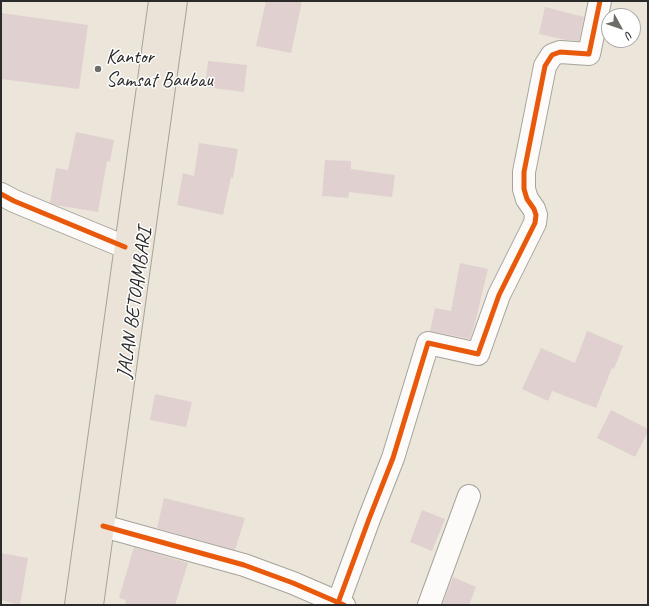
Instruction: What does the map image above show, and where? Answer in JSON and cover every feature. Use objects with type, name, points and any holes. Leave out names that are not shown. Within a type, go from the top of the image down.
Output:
[{"type":"main road","name":"JALAN BETOAMBARI","points":[[76,605],[160,1]]},
{"type":"main road","name":"JALAN BETOAMBARI","points":[[92,605],[143,250],[176,1]]},
{"type":"street","points":[[103,526],[244,566],[293,583],[341,604],[369,519],[393,458],[428,343],[478,354],[499,295],[535,222],[536,215],[527,199],[524,189],[524,172],[545,66],[552,55],[560,52],[589,54],[600,1]]},
{"type":"street","points":[[1,194],[14,201],[125,247]]},
{"type":"street","points":[[429,605],[469,496]]},
{"type":"building","points":[[266,1],[302,1],[291,53],[256,46]]},
{"type":"building","points":[[545,7],[584,17],[579,41],[566,40],[539,34]]},
{"type":"building","points":[[1,13],[88,25],[79,89],[1,79]]},
{"type":"building","points":[[208,61],[247,65],[244,92],[205,87]]},
{"type":"building","points":[[76,132],[114,140],[110,162],[107,161],[98,212],[50,203],[56,168],[68,170]]},
{"type":"building","points":[[199,143],[238,149],[233,178],[231,177],[223,215],[177,205],[183,173],[194,176]]},
{"type":"building","points":[[325,160],[351,161],[351,169],[395,175],[392,197],[349,192],[348,198],[322,196]]},
{"type":"building","points":[[460,263],[488,269],[470,339],[430,331],[435,308],[451,311]]},
{"type":"building","points":[[587,331],[623,346],[614,369],[612,368],[596,408],[552,391],[548,401],[522,389],[541,348],[575,363]]},
{"type":"building","points":[[155,394],[192,402],[186,427],[150,420]]},
{"type":"building","points":[[611,410],[648,429],[648,432],[635,457],[597,438]]},
{"type":"building","points":[[164,498],[245,518],[235,550],[157,528]]},
{"type":"building","points":[[422,510],[445,519],[432,551],[410,542]]},
{"type":"building","points":[[134,547],[188,563],[175,605],[125,605],[126,600],[119,598]]},
{"type":"building","points":[[1,553],[28,558],[20,605],[1,600]]},
{"type":"building","points":[[453,577],[476,587],[469,605],[442,605]]},
{"type":"cycle path","points":[[338,603],[393,458],[428,343],[478,354],[499,295],[535,223],[536,215],[527,199],[524,189],[524,172],[545,66],[552,55],[560,52],[589,54],[600,1]]},
{"type":"cycle path","points":[[1,194],[14,201],[125,247]]},
{"type":"cycle path","points":[[103,526],[244,565],[293,583],[344,605]]},
{"type":"place","name":"Kantor Samsat Baubau","points":[[98,69]]}]
